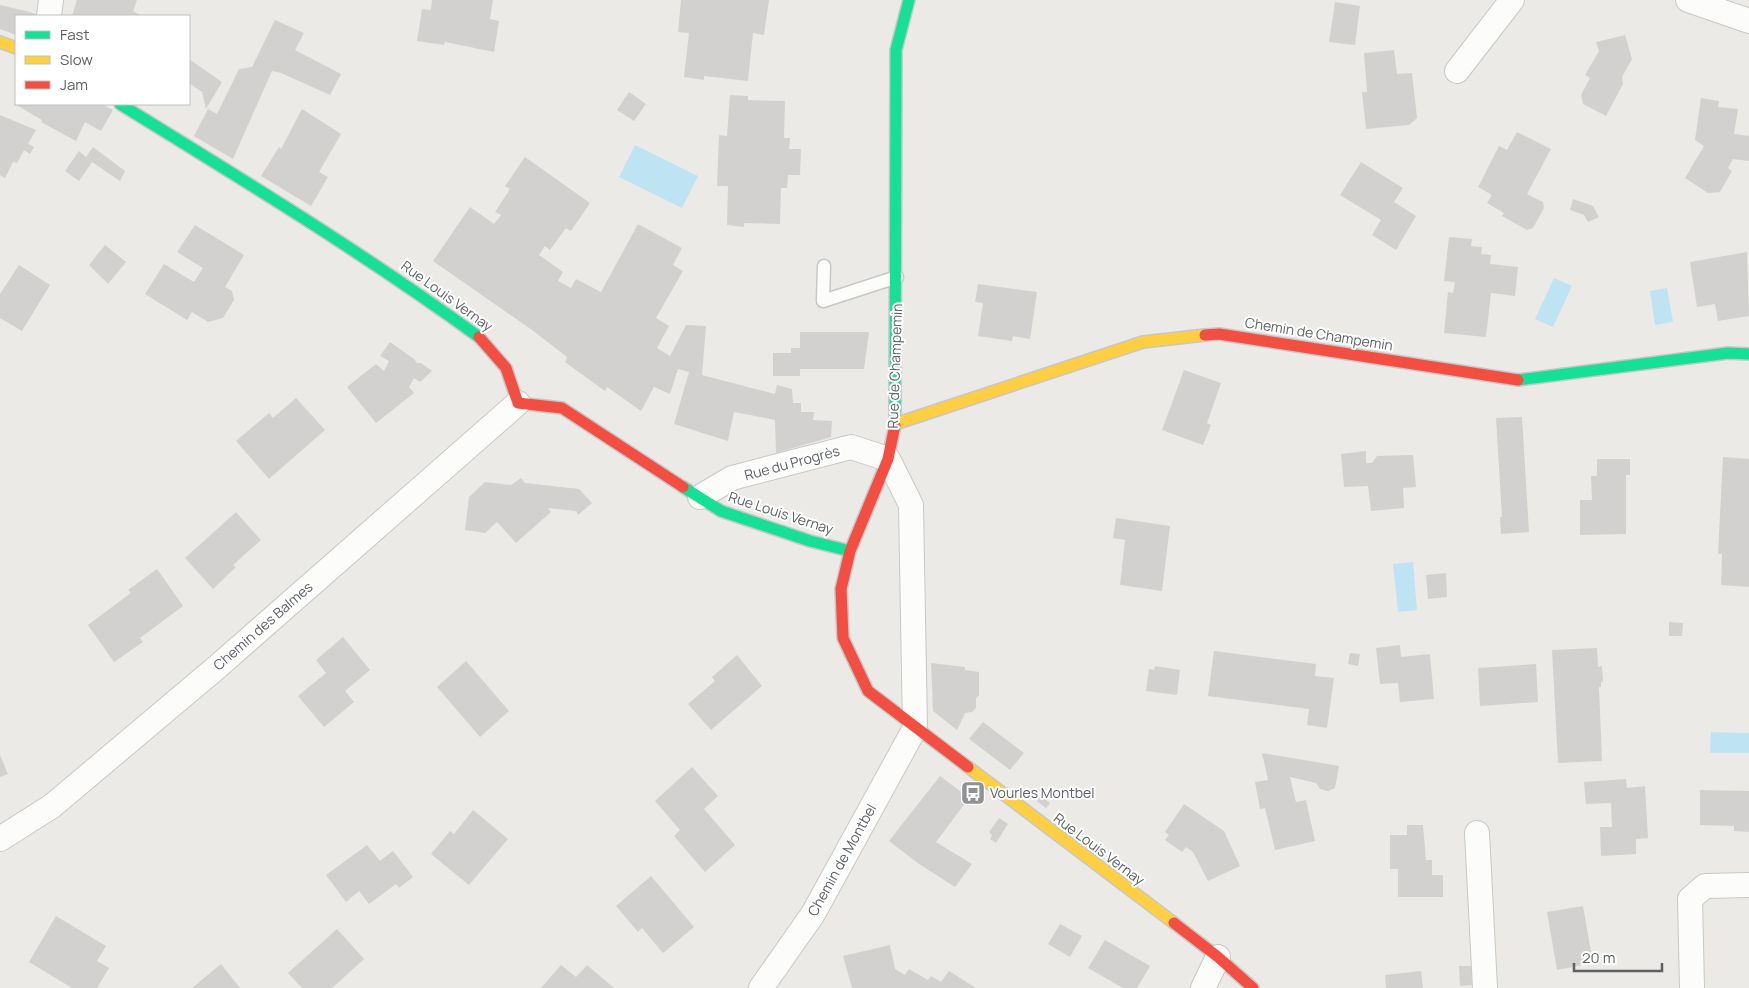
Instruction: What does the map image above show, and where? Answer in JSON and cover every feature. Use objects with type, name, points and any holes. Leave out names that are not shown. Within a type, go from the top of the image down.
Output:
[{"type":"street","points":[[49,15],[51,0]]},
{"type":"street","name":"Rue de Champemin","points":[[850,551],[888,459],[895,424],[897,276],[896,50],[909,0]]},
{"type":"street","points":[[1457,71],[1512,0]]},
{"type":"street","points":[[1688,0],[1749,21]]},
{"type":"street","points":[[0,42],[15,48]]},
{"type":"street","name":"Rue Louis Vernay","points":[[122,105],[305,218],[398,278],[484,340],[506,368],[518,403],[562,408],[721,511],[810,541],[850,551],[841,590],[843,638],[868,691],[1218,957],[1253,988]]},
{"type":"street","name":"Chemin de Champemin","points":[[895,424],[1143,342],[1219,334],[1518,380],[1728,353],[1749,354]]},
{"type":"street","name":"Chemin des Balmes","points":[[0,839],[52,806],[209,674],[518,403]]},
{"type":"street","name":"Rue du Progrès","points":[[700,497],[732,478],[851,447],[888,459]]},
{"type":"street","points":[[888,459],[911,505],[915,728]]},
{"type":"street","name":"Chemin de Montbel","points":[[760,988],[813,914],[915,728]]},
{"type":"street","points":[[1477,833],[1485,988]]},
{"type":"street","points":[[1692,988],[1690,898],[1705,886],[1749,884]]},
{"type":"street","points":[[1203,988],[1218,957]]},
{"type":"lane","points":[[824,266],[823,301],[897,276]]},
{"type":"water","points":[[635,145],[698,176],[682,208],[619,177]]},
{"type":"water","points":[[1554,278],[1572,286],[1553,327],[1535,319]]},
{"type":"water","points":[[1667,288],[1673,322],[1655,325],[1650,291]]},
{"type":"water","points":[[1413,562],[1417,610],[1398,612],[1393,564]]},
{"type":"water","points":[[1711,732],[1749,733],[1749,753],[1710,753]]},
{"type":"building","points":[[77,0],[137,0],[133,11],[140,15],[72,15]]},
{"type":"building","points":[[432,0],[493,0],[490,19],[499,21],[494,52],[445,42],[444,45],[417,41],[422,9],[431,10]]},
{"type":"building","points":[[681,0],[769,0],[764,35],[753,33],[748,81],[704,76],[704,80],[684,77],[689,33],[678,32]]},
{"type":"building","points":[[1335,2],[1360,6],[1355,45],[1329,42]]},
{"type":"building","points":[[0,5],[38,15],[15,15],[15,35],[0,29]]},
{"type":"building","points":[[275,20],[304,33],[295,50],[341,74],[330,95],[281,73],[272,71],[233,159],[194,136],[208,109],[217,114],[239,69],[252,67]]},
{"type":"building","points":[[1625,35],[1632,59],[1622,77],[1623,84],[1606,116],[1583,104],[1581,95],[1590,78],[1585,75],[1599,51],[1596,42]]},
{"type":"building","points":[[1394,50],[1397,74],[1412,73],[1417,118],[1409,125],[1366,129],[1362,92],[1367,92],[1364,53]]},
{"type":"building","points":[[190,60],[222,82],[206,109],[202,92],[190,84]]},
{"type":"building","points":[[629,92],[646,104],[634,121],[617,110]]},
{"type":"building","points":[[730,95],[748,96],[748,100],[785,101],[784,138],[790,138],[789,149],[801,149],[800,175],[788,175],[787,188],[781,188],[780,224],[744,223],[744,227],[727,225],[728,186],[717,186],[719,135],[727,136]]},
{"type":"building","points":[[1701,98],[1719,101],[1718,107],[1738,109],[1734,134],[1749,136],[1749,161],[1733,159],[1728,168],[1732,171],[1720,192],[1708,193],[1685,178],[1704,146],[1695,140]]},
{"type":"building","points":[[104,105],[113,110],[101,131],[85,122],[76,141],[41,122],[42,120],[18,106]]},
{"type":"building","points":[[302,109],[341,134],[319,172],[328,177],[311,206],[261,176],[279,147],[281,149]]},
{"type":"building","points":[[0,115],[36,130],[28,144],[34,147],[30,154],[24,150],[17,163],[13,162],[5,178],[0,175]]},
{"type":"building","points":[[1517,132],[1551,149],[1527,194],[1543,202],[1544,208],[1533,228],[1527,230],[1502,216],[1504,213],[1487,203],[1492,195],[1478,187],[1499,146],[1507,150]]},
{"type":"building","points":[[93,147],[125,171],[120,181],[92,162],[79,181],[65,171],[79,151],[86,157]]},
{"type":"building","points":[[525,157],[590,203],[571,231],[566,228],[550,250],[545,246],[539,255],[563,272],[558,281],[571,288],[576,279],[601,292],[638,224],[682,248],[673,265],[683,271],[656,318],[669,326],[657,348],[670,356],[686,325],[706,326],[702,375],[775,394],[777,385],[792,389],[793,403],[801,403],[801,412],[814,412],[813,420],[832,421],[831,437],[776,453],[775,420],[734,412],[728,441],[674,424],[689,372],[678,369],[670,394],[654,387],[641,411],[607,387],[605,391],[565,362],[567,357],[532,330],[433,261],[470,207],[494,224],[501,215],[495,212],[510,189],[505,186]]},
{"type":"building","points":[[1361,162],[1403,188],[1394,202],[1416,216],[1396,250],[1372,235],[1381,220],[1340,195]]},
{"type":"building","points":[[1573,199],[1593,206],[1599,217],[1588,222],[1584,215],[1570,210]]},
{"type":"building","points":[[195,225],[244,255],[225,287],[232,291],[234,300],[223,318],[208,322],[192,312],[187,320],[145,294],[164,264],[194,282],[203,268],[177,252]]},
{"type":"building","points":[[1449,237],[1472,239],[1471,246],[1482,247],[1481,254],[1491,255],[1490,264],[1518,267],[1515,296],[1491,293],[1486,337],[1444,333],[1448,292],[1453,293],[1455,282],[1444,281]]},
{"type":"building","points":[[105,245],[126,262],[108,284],[89,265]]},
{"type":"building","points":[[1747,252],[1749,316],[1718,321],[1715,304],[1697,307],[1690,262]]},
{"type":"building","points":[[19,265],[50,285],[22,331],[0,318],[0,294]]},
{"type":"building","points":[[978,284],[1037,292],[1030,339],[1013,336],[1012,341],[978,336],[983,303],[975,302]]},
{"type":"building","points":[[800,332],[869,332],[864,369],[800,369],[800,376],[773,376],[773,353],[791,353],[791,348],[800,348]]},
{"type":"building","points":[[390,342],[417,363],[421,363],[432,371],[420,382],[414,378],[409,387],[414,393],[376,423],[347,387],[376,364],[384,371],[389,361],[380,356]]},
{"type":"building","points":[[1184,370],[1221,383],[1207,423],[1211,425],[1203,445],[1162,430]]},
{"type":"building","points":[[296,398],[325,430],[269,479],[236,441],[269,413],[273,418]]},
{"type":"building","points":[[1522,417],[1529,532],[1501,534],[1500,517],[1502,517],[1496,418]]},
{"type":"building","points":[[1366,451],[1366,463],[1372,463],[1377,456],[1413,455],[1416,487],[1403,488],[1404,508],[1371,511],[1368,486],[1344,487],[1341,454]]},
{"type":"building","points":[[1723,457],[1749,459],[1749,587],[1721,585],[1722,554],[1718,554]]},
{"type":"building","points":[[1597,459],[1630,459],[1630,475],[1626,475],[1626,534],[1580,535],[1580,500],[1592,500],[1591,476],[1597,476]]},
{"type":"building","points":[[521,478],[525,483],[579,489],[592,503],[578,515],[576,511],[548,508],[551,512],[516,543],[497,522],[485,533],[465,530],[469,497],[485,482],[511,485]]},
{"type":"building","points":[[236,512],[261,540],[233,565],[236,567],[213,589],[185,558]]},
{"type":"building","points":[[1116,518],[1170,526],[1162,591],[1120,585],[1125,540],[1113,538]]},
{"type":"building","points":[[157,569],[183,606],[140,638],[143,642],[114,662],[88,625],[131,593],[128,590]]},
{"type":"building","points":[[1446,573],[1447,597],[1428,599],[1426,575]]},
{"type":"building","points":[[1669,622],[1683,623],[1682,636],[1669,636]]},
{"type":"building","points":[[343,637],[370,670],[345,691],[354,702],[324,727],[298,696],[326,673],[316,660]]},
{"type":"building","points":[[1400,645],[1401,657],[1430,654],[1434,699],[1400,702],[1398,683],[1380,684],[1376,648]]},
{"type":"building","points":[[1597,648],[1598,667],[1602,666],[1603,682],[1601,682],[1601,687],[1599,687],[1602,761],[1558,763],[1552,650]]},
{"type":"building","points":[[1214,651],[1316,664],[1315,676],[1334,678],[1327,728],[1307,725],[1309,709],[1208,696]]},
{"type":"building","points":[[1350,653],[1360,654],[1358,666],[1348,664]]},
{"type":"building","points":[[737,655],[762,686],[711,730],[688,704],[715,681],[712,677]]},
{"type":"building","points":[[466,661],[509,711],[480,737],[437,687]]},
{"type":"building","points":[[931,663],[965,667],[965,670],[979,672],[979,695],[976,698],[976,708],[972,712],[965,713],[957,730],[933,711]]},
{"type":"building","points":[[1536,664],[1538,702],[1480,706],[1478,668]]},
{"type":"building","points":[[1155,666],[1180,670],[1177,695],[1146,691],[1149,669],[1154,670]]},
{"type":"building","points":[[983,722],[1024,753],[1010,770],[969,739]]},
{"type":"building","points":[[1262,753],[1339,766],[1335,788],[1328,791],[1320,789],[1316,783],[1290,777],[1296,802],[1306,800],[1315,841],[1275,850],[1265,808],[1260,809],[1255,782],[1268,780]]},
{"type":"building","points":[[0,755],[8,774],[0,777]]},
{"type":"building","points":[[692,767],[718,796],[704,809],[735,845],[705,872],[674,836],[680,830],[655,801]]},
{"type":"building","points":[[940,776],[969,798],[936,842],[972,864],[955,887],[919,864],[889,841]]},
{"type":"building","points":[[1626,779],[1627,788],[1645,786],[1648,838],[1636,839],[1636,854],[1601,856],[1600,827],[1612,827],[1611,803],[1586,804],[1584,782]]},
{"type":"building","points":[[1700,790],[1749,791],[1749,832],[1734,831],[1734,826],[1700,825]]},
{"type":"building","points":[[1041,796],[1050,803],[1046,808],[1037,801]]},
{"type":"building","points":[[1184,804],[1224,831],[1240,866],[1208,881],[1193,852],[1186,847],[1182,852],[1165,840],[1169,835],[1165,832]]},
{"type":"building","points":[[473,810],[508,839],[469,885],[431,854],[450,831],[454,834]]},
{"type":"building","points":[[999,818],[1008,824],[996,843],[990,839],[992,835],[989,832]]},
{"type":"building","points":[[1407,825],[1423,825],[1426,860],[1432,860],[1432,875],[1443,875],[1443,897],[1398,897],[1398,869],[1390,869],[1390,835],[1407,835]]},
{"type":"building","points":[[367,845],[380,861],[393,851],[413,877],[399,888],[396,884],[369,904],[359,891],[346,902],[326,875]]},
{"type":"building","points":[[651,876],[694,927],[663,953],[642,928],[638,932],[616,906]]},
{"type":"building","points":[[1583,906],[1593,963],[1557,970],[1547,912]]},
{"type":"building","points":[[56,916],[106,946],[97,961],[109,968],[97,988],[72,988],[29,962]]},
{"type":"building","points":[[1060,924],[1082,936],[1070,957],[1048,944]]},
{"type":"building","points":[[337,929],[364,959],[332,988],[302,988],[288,973]]},
{"type":"building","points":[[1105,940],[1150,966],[1137,988],[1123,988],[1088,968]]},
{"type":"building","points":[[890,945],[895,969],[905,975],[909,969],[928,980],[931,976],[941,982],[949,971],[976,988],[852,988],[843,956]]},
{"type":"building","points":[[221,964],[240,988],[192,988]]},
{"type":"building","points":[[561,965],[576,977],[587,965],[614,988],[541,988]]},
{"type":"building","points":[[1459,966],[1471,966],[1472,985],[1460,986]]},
{"type":"building","points":[[1421,971],[1423,988],[1386,988],[1385,975]]},
{"type":"traffic: fast","points":[[895,425],[896,50],[909,0]]},
{"type":"traffic: fast","points":[[122,105],[347,246],[479,337]]},
{"type":"traffic: fast","points":[[1518,380],[1728,353],[1749,354]]},
{"type":"traffic: fast","points":[[683,487],[721,511],[810,541],[850,551]]},
{"type":"traffic: slow","points":[[0,42],[15,48]]},
{"type":"traffic: slow","points":[[895,424],[1143,342],[1205,335]]},
{"type":"traffic: slow","points":[[968,767],[1174,923]]},
{"type":"traffic: jam","points":[[1205,335],[1219,334],[1518,380]]},
{"type":"traffic: jam","points":[[479,337],[506,368],[518,403],[562,408],[683,487]]},
{"type":"traffic: jam","points":[[895,425],[888,459],[850,551],[841,589],[843,638],[868,691],[968,767]]},
{"type":"traffic: jam","points":[[1174,923],[1218,957],[1253,988]]},
{"type":"place","name":"Vourles Montbel","points":[[973,793]]}]
